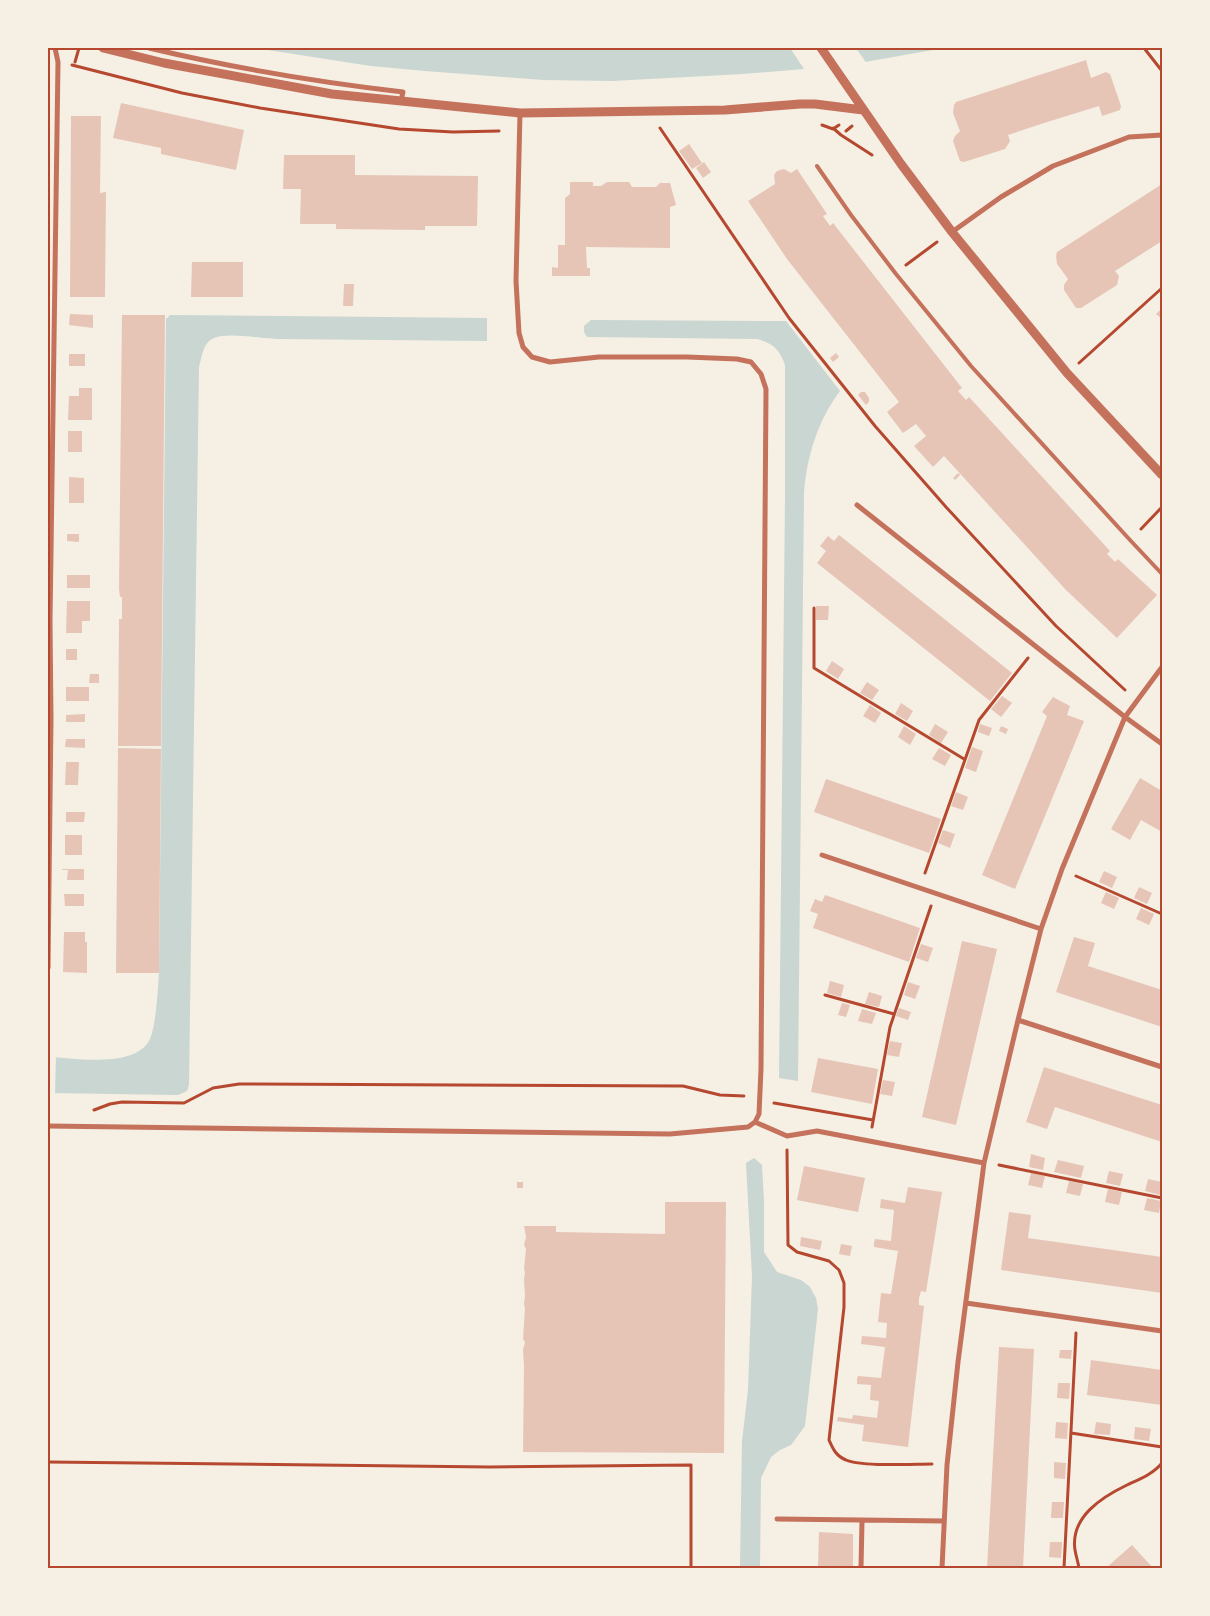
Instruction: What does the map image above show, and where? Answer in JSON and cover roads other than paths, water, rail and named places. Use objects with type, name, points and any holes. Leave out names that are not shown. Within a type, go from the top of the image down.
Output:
[{"type":"street","points":[[48,968],[50,307],[58,70],[55,48]]},
{"type":"street","points":[[103,48],[164,63],[332,94],[520,113],[724,110],[800,104],[863,110]]},
{"type":"street","points":[[149,48],[301,79],[403,92],[401,102]]},
{"type":"street","points":[[821,48],[863,110],[952,232],[1067,373],[1162,475]]},
{"type":"street","points":[[48,1126],[670,1134],[748,1127],[756,1122],[759,1114],[761,1069],[766,389],[761,374],[751,362],[737,359],[600,357],[550,362],[532,357],[523,346],[519,333],[516,282],[520,113]]},
{"type":"street","points":[[952,232],[1001,197],[1053,166],[1129,137],[1162,135]]},
{"type":"street","points":[[857,505],[1035,647],[1162,744]]},
{"type":"street","points":[[942,1568],[947,1465],[958,1362],[984,1163],[1018,1020],[1041,929],[1062,869],[1125,717],[1162,667]]},
{"type":"street","points":[[822,855],[1041,929]]},
{"type":"street","points":[[1018,1020],[1162,1067]]},
{"type":"street","points":[[756,1122],[787,1136],[817,1131],[984,1163]]},
{"type":"street","points":[[966,1303],[1162,1331]]},
{"type":"street","points":[[777,1519],[944,1521]]},
{"type":"street","points":[[861,1568],[862,1520]]},
{"type":"lane","points":[[817,166],[896,274],[971,366],[1162,574]]}]
